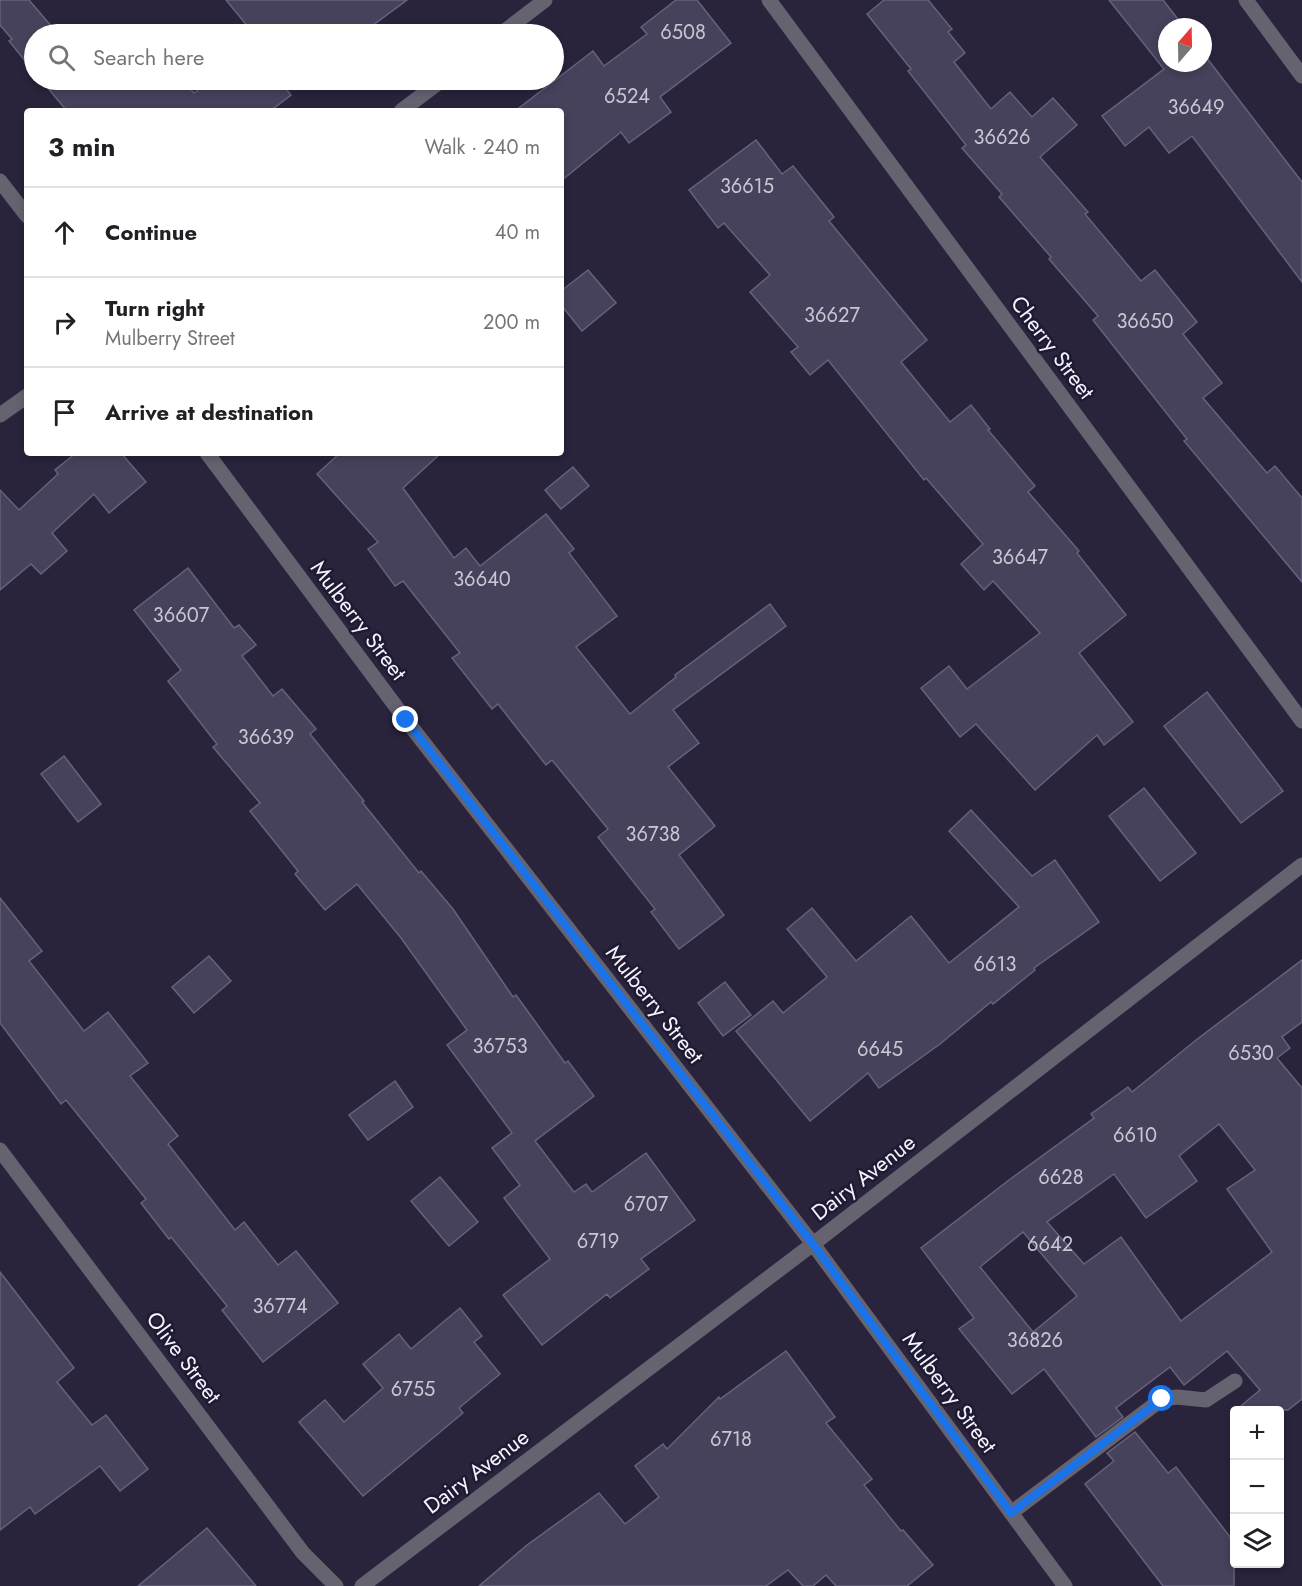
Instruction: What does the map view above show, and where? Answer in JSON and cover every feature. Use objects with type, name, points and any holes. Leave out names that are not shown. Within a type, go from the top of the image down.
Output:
[{"type":"street","points":[[514,24],[546,0]]},
{"type":"street","name":"Cherry Street","points":[[769,0],[1302,722]]},
{"type":"street","points":[[1246,0],[1302,76]]},
{"type":"street","points":[[405,108],[429,90]]},
{"type":"street","points":[[0,181],[24,212]]},
{"type":"street","points":[[0,415],[24,398]]},
{"type":"street","name":"Mulberry Street","points":[[209,456],[406,720],[813,1244],[1065,1586]]},
{"type":"street","name":"Dairy Avenue","points":[[362,1586],[813,1244],[1302,865]]},
{"type":"street","name":"Olive Street","points":[[0,1150],[303,1553],[336,1586]]},
{"type":"street","points":[[1011,1513],[1162,1399],[1177,1397],[1206,1400],[1235,1381]]},
{"type":"building","points":[[0,0],[29,0],[49,24],[24,24],[24,60],[9,41],[12,39],[0,25]]},
{"type":"building","points":[[226,0],[407,0],[375,24],[246,24]]},
{"type":"building","points":[[676,0],[697,0],[731,43],[660,97],[671,112],[629,143],[621,132],[564,179],[564,108],[519,108],[542,90],[564,90],[564,73],[593,51],[604,66],[647,34],[641,27]]},
{"type":"building","points":[[884,0],[928,0],[952,29],[948,32],[965,53],[954,62],[991,109],[1010,92],[1032,117],[1053,98],[1077,125],[1040,157],[1088,212],[1085,214],[1141,281],[1155,270],[1197,322],[1183,334],[1222,383],[1203,398],[1267,473],[1275,466],[1302,498],[1302,582],[1184,441],[1187,439],[1093,320],[1098,316],[1049,259],[1051,257],[999,197],[1002,194],[962,148],[966,145],[908,71],[911,69],[867,14]]},
{"type":"building","points":[[1109,0],[1163,0],[1177,18],[1158,18],[1158,61]]},
{"type":"building","points":[[1212,65],[1302,182],[1302,282],[1192,136],[1169,153],[1149,127],[1125,146],[1102,116],[1160,72],[1212,72]]},
{"type":"building","points":[[49,90],[191,90],[194,93],[198,90],[287,90],[291,95],[274,108],[64,108]]},
{"type":"building","points":[[756,140],[782,174],[793,166],[834,217],[829,221],[927,340],[901,362],[950,422],[971,405],[990,429],[988,430],[1035,486],[1028,492],[1079,551],[1077,553],[1126,615],[1079,653],[1133,722],[1104,745],[1097,735],[1035,790],[976,724],[960,737],[921,688],[949,666],[967,689],[1040,633],[993,581],[984,590],[961,564],[983,544],[926,478],[924,480],[828,360],[810,375],[791,352],[798,347],[750,292],[770,275],[724,223],[718,228],[689,190]]},
{"type":"building","points":[[588,270],[616,303],[582,331],[564,309],[564,289]]},
{"type":"building","points":[[72,456],[124,456],[146,482],[109,513],[94,494],[52,533],[67,551],[41,574],[31,564],[0,590],[0,490],[19,510],[58,474],[55,470]]},
{"type":"building","points":[[337,456],[438,456],[403,488],[454,558],[466,548],[480,566],[546,514],[574,549],[569,553],[617,616],[576,647],[630,714],[676,677],[675,675],[770,604],[786,626],[673,710],[699,743],[668,767],[715,826],[679,855],[724,915],[679,949],[651,912],[655,909],[598,837],[608,829],[552,760],[546,765],[498,704],[492,709],[452,658],[460,653],[403,581],[395,586],[368,549],[378,542],[317,474]]},
{"type":"building","points":[[573,467],[589,486],[561,509],[545,490]]},
{"type":"building","points":[[188,568],[234,628],[239,625],[256,645],[242,656],[273,696],[282,689],[316,729],[310,734],[419,873],[421,871],[453,909],[513,997],[516,995],[565,1063],[568,1061],[594,1096],[535,1141],[574,1192],[586,1184],[592,1192],[646,1153],[695,1220],[641,1259],[649,1269],[610,1298],[607,1294],[542,1345],[503,1295],[550,1259],[504,1198],[520,1185],[492,1148],[512,1133],[447,1045],[467,1030],[401,938],[357,884],[325,910],[295,874],[298,871],[250,811],[260,803],[213,747],[217,744],[168,681],[181,670],[134,610]]},
{"type":"building","points":[[1207,692],[1283,791],[1241,823],[1164,726]]},
{"type":"building","points":[[64,756],[101,804],[78,822],[41,774]]},
{"type":"building","points":[[1144,788],[1196,853],[1160,881],[1109,816]]},
{"type":"building","points":[[971,810],[1032,876],[1055,860],[1099,922],[1034,968],[1035,970],[993,1004],[991,1002],[940,1044],[879,1088],[868,1073],[810,1121],[736,1031],[773,1001],[783,1013],[827,977],[787,929],[812,908],[856,961],[911,916],[949,963],[1019,907],[949,831]]},
{"type":"building","points":[[0,898],[42,951],[29,961],[84,1031],[108,1012],[148,1063],[130,1076],[178,1136],[168,1144],[235,1230],[244,1222],[278,1265],[296,1251],[338,1303],[263,1362],[222,1310],[227,1306],[141,1203],[146,1199],[66,1100],[61,1104],[0,1023]]},
{"type":"building","points":[[209,956],[231,981],[194,1013],[172,987]]},
{"type":"building","points":[[1302,960],[1302,1022],[1282,1037],[1290,1048],[1277,1058],[1302,1088],[1302,1399],[1288,1410],[1284,1410],[1284,1406],[1241,1406],[1260,1390],[1227,1351],[1184,1385],[1170,1367],[1116,1408],[1123,1417],[1096,1437],[1044,1369],[1012,1394],[959,1329],[974,1318],[921,1248],[1094,1118],[1091,1114],[1128,1087],[1132,1092],[1196,1040]],"holes":[[[1219,1124],[1255,1170],[1227,1189],[1272,1252],[1181,1321],[1121,1237],[1084,1264],[1047,1222],[1114,1174],[1146,1218],[1197,1181],[1179,1156]],[[1023,1232],[1077,1296],[1033,1332],[980,1267]]]},
{"type":"building","points":[[725,982],[751,1015],[723,1036],[698,1003]]},
{"type":"building","points":[[395,1081],[413,1107],[368,1140],[349,1115]]},
{"type":"building","points":[[440,1177],[478,1222],[449,1246],[411,1201]]},
{"type":"building","points":[[0,1272],[74,1368],[57,1382],[92,1425],[106,1415],[148,1469],[120,1491],[100,1466],[35,1514],[30,1507],[0,1530]]},
{"type":"building","points":[[460,1308],[482,1336],[474,1342],[500,1374],[459,1408],[463,1413],[363,1496],[299,1422],[325,1400],[344,1422],[383,1388],[363,1364],[399,1334],[411,1349]]},
{"type":"building","points":[[786,1351],[835,1417],[826,1423],[872,1479],[864,1485],[901,1531],[903,1530],[933,1565],[907,1586],[836,1586],[826,1575],[813,1586],[803,1586],[788,1570],[766,1586],[479,1586],[527,1545],[599,1493],[625,1524],[659,1497],[635,1466],[663,1444],[667,1449],[719,1397],[720,1399]]},
{"type":"building","points":[[1135,1432],[1168,1473],[1176,1467],[1230,1537],[1230,1568],[1234,1568],[1234,1586],[1163,1586],[1085,1484],[1114,1461],[1107,1453]]},
{"type":"building","points":[[207,1528],[256,1586],[138,1586]]},
{"type":"route","points":[[406,720],[813,1244],[1011,1513],[1162,1399]]}]
